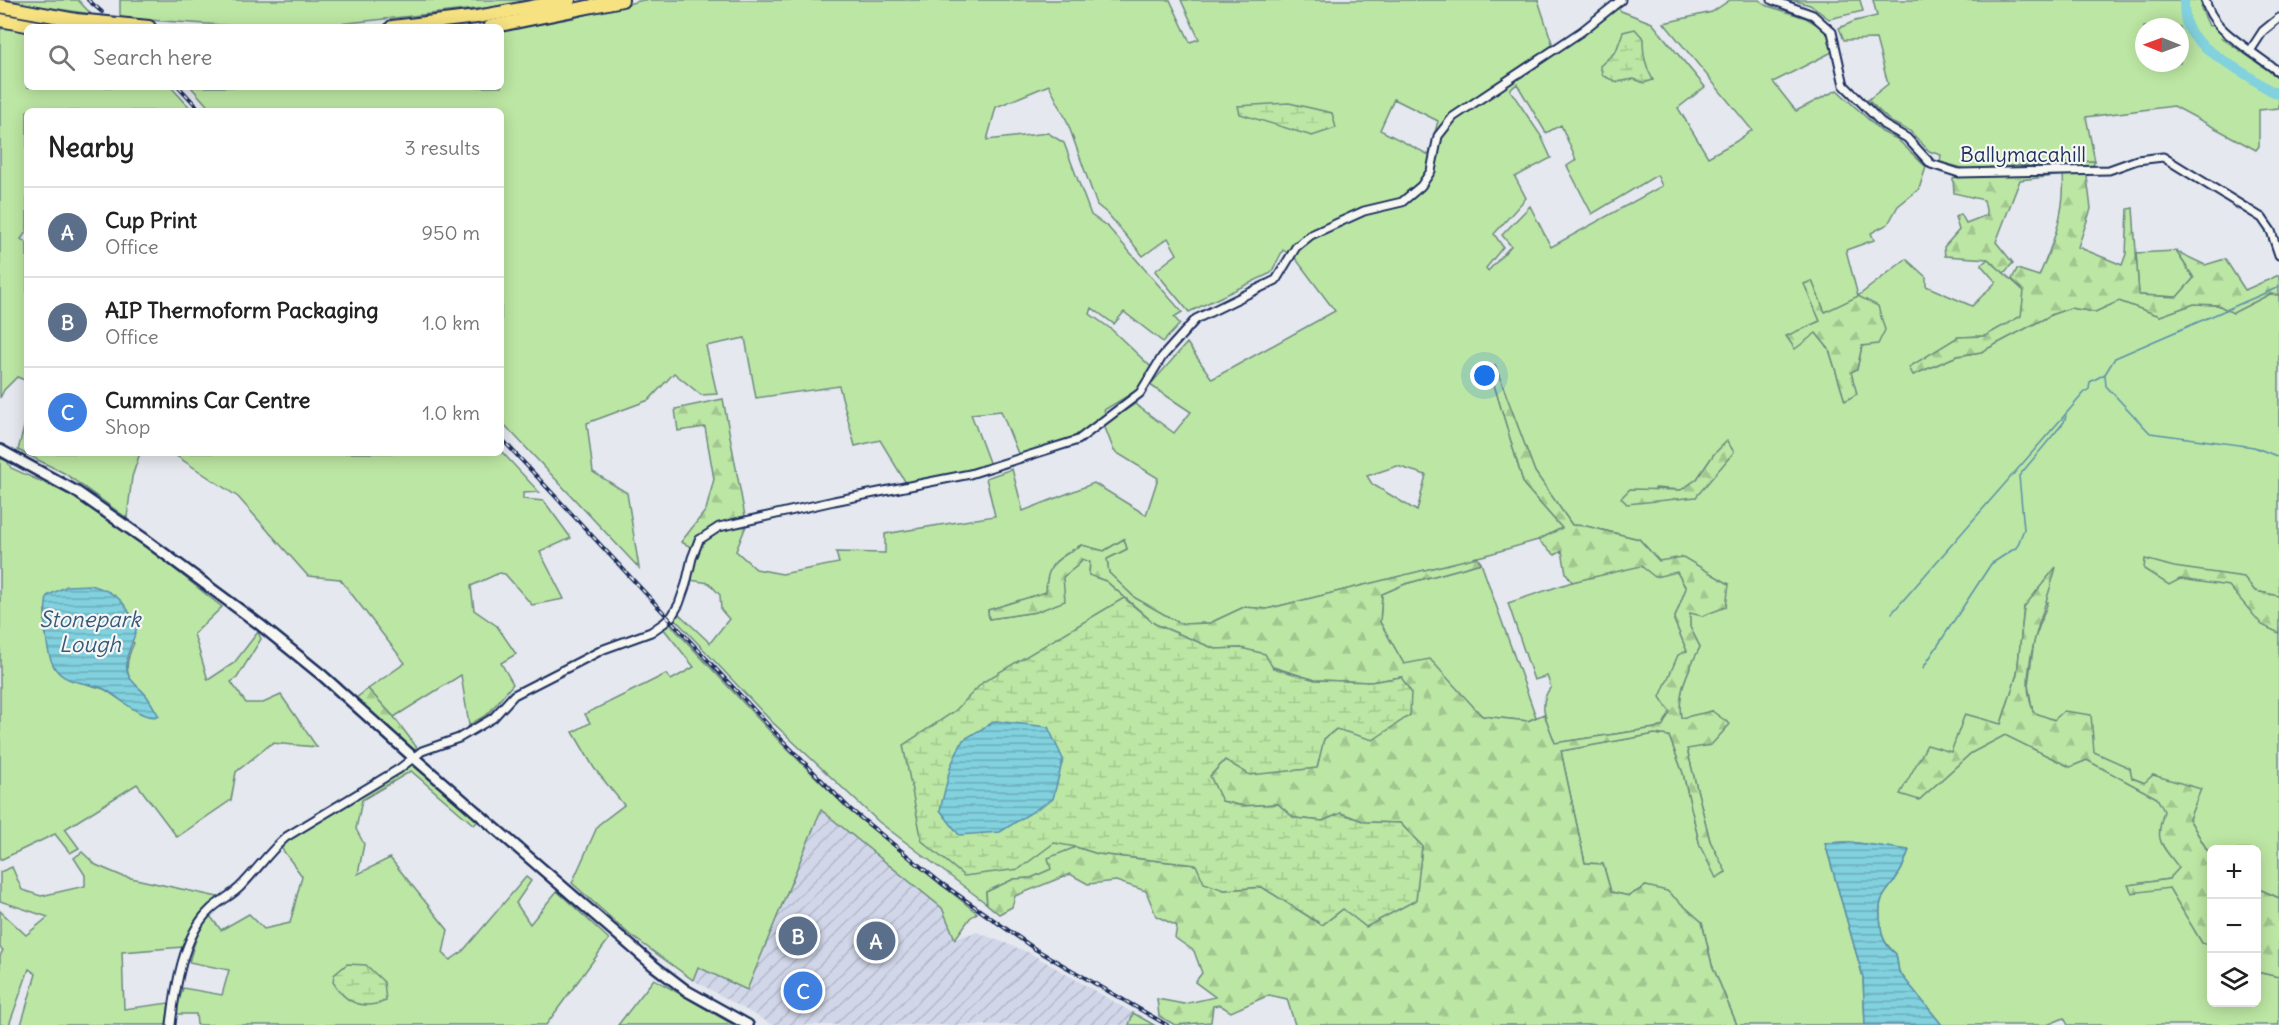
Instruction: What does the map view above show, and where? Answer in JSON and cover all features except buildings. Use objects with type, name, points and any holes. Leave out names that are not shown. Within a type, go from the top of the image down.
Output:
[{"type":"highway","points":[[415,24],[569,0]]},
{"type":"highway","points":[[504,24],[622,0]]},
{"type":"highway","points":[[0,6],[76,20],[118,24]]},
{"type":"highway","points":[[0,20],[24,24]]},
{"type":"highway","points":[[0,25],[24,26]]},
{"type":"main road","points":[[0,450],[77,492],[259,624],[323,676],[413,758],[654,966],[687,991],[748,1025]]},
{"type":"street","points":[[171,1025],[184,955],[198,925],[210,910],[238,890],[270,851],[286,837],[399,769],[422,751],[459,738],[494,718],[514,695],[604,649],[651,632],[664,624],[679,604],[699,540],[719,527],[970,474],[1078,440],[1140,393],[1162,357],[1196,319],[1276,280],[1296,247],[1311,235],[1364,211],[1402,202],[1421,186],[1431,171],[1438,136],[1453,117],[1582,31],[1621,0]]},
{"type":"street","name":"Ballymacahill","points":[[1772,0],[1813,15],[1832,32],[1844,84],[1884,125],[1907,138],[1931,164],[1959,173],[2109,170],[2136,160],[2163,157],[2262,218],[2271,231],[2279,255]]},
{"type":"street","points":[[2205,0],[2219,27],[2279,72]]},
{"type":"street","points":[[2250,51],[2263,31],[2279,18]]},
{"type":"shaded area","points":[[775,773],[942,908],[955,938],[977,932],[1030,953],[1133,1013],[1129,1025],[773,1025],[693,980]]},
{"type":"green space","points":[[0,0],[78,0],[91,14]]},
{"type":"green space","points":[[120,0],[530,0],[502,6],[339,24],[206,24],[120,18]]},
{"type":"green space","points":[[643,0],[1170,0],[1190,42],[1199,39],[1181,0],[1538,0],[1555,52],[1617,7],[1621,11],[1652,23],[1705,87],[1678,108],[1708,157],[1752,130],[1664,23],[1712,12],[1730,0],[1759,0],[1768,6],[1806,18],[1821,27],[1830,37],[1834,51],[1773,82],[1796,111],[1837,90],[1882,132],[1897,139],[1926,167],[1919,189],[1898,206],[1888,224],[1871,233],[1874,240],[1846,250],[1858,296],[1906,259],[1926,277],[1926,286],[1972,306],[1996,282],[1981,265],[1988,259],[2024,291],[2022,316],[1985,336],[1958,337],[1913,375],[1957,356],[1981,352],[2053,314],[2070,308],[2095,312],[2119,301],[2160,316],[2194,304],[2218,305],[2233,313],[2270,294],[2279,295],[2279,596],[2255,591],[2243,577],[2217,574],[2233,583],[2279,628],[2279,898],[2261,890],[2261,845],[2207,845],[2207,850],[2189,819],[2200,790],[2153,775],[2145,783],[2132,778],[2129,768],[2093,752],[2055,720],[2033,713],[2028,685],[2034,641],[2048,602],[2024,607],[2017,674],[2001,724],[1951,752],[1919,800],[1971,753],[2005,735],[2070,767],[2087,760],[2157,798],[2165,811],[2160,836],[2164,848],[2180,868],[2169,879],[2129,885],[2169,887],[2202,943],[2207,945],[2207,1007],[2261,1007],[2261,973],[2279,977],[2279,1025],[2068,1025],[2064,1018],[2047,1025],[1942,1025],[1899,972],[1896,954],[1882,935],[1881,901],[1901,870],[1909,850],[1850,842],[1825,843],[1863,977],[1865,1025],[1737,1025],[1712,965],[1702,922],[1646,886],[1629,896],[1611,892],[1603,864],[1585,863],[1561,751],[1655,734],[1669,736],[1683,773],[1700,846],[1726,873],[1710,841],[1687,749],[1712,711],[1681,719],[1680,709],[1684,682],[1700,647],[1690,627],[1689,612],[1729,584],[1659,561],[1639,539],[1586,526],[1572,525],[1535,472],[1495,366],[1490,371],[1524,485],[1562,528],[1538,540],[1267,609],[1244,607],[1210,623],[1181,624],[1135,598],[1109,573],[1107,559],[1127,549],[1124,539],[1104,551],[1081,545],[1055,562],[1049,574],[1047,592],[988,610],[989,619],[1036,612],[1063,577],[1082,559],[1090,561],[1089,575],[1106,581],[1155,624],[1196,865],[1098,854],[1031,878],[1014,879],[986,892],[987,904],[879,822],[771,721],[674,618],[678,613],[710,643],[729,619],[721,610],[720,595],[709,583],[690,580],[701,547],[706,540],[721,531],[746,526],[736,551],[756,569],[782,574],[839,563],[836,552],[885,553],[885,534],[995,516],[986,478],[1012,469],[1023,511],[1094,483],[1146,515],[1158,478],[1114,451],[1104,425],[1135,404],[1174,433],[1191,412],[1150,385],[1187,343],[1212,379],[1335,311],[1296,259],[1283,250],[1271,273],[1189,312],[1155,271],[1177,254],[1168,238],[1143,256],[1108,214],[1097,205],[1067,121],[1049,85],[996,107],[987,140],[1048,133],[1064,143],[1091,215],[1108,227],[1182,312],[1174,317],[1180,324],[1163,342],[1124,312],[1114,324],[1092,308],[1090,314],[1111,329],[1151,367],[1139,389],[1104,410],[1106,415],[1076,438],[1019,456],[1001,411],[971,414],[990,465],[963,473],[906,483],[880,440],[855,446],[839,386],[756,398],[745,338],[706,346],[717,394],[701,395],[674,373],[649,400],[587,423],[593,472],[627,493],[639,568],[504,424],[504,108],[209,108],[194,90],[504,90],[504,30],[573,18]],"holes":[[[1517,84],[1546,133],[1561,125],[1576,160],[1567,166],[1592,214],[1657,175],[1662,186],[1551,247],[1530,206],[1502,235],[1511,246],[1488,271],[1486,268],[1503,247],[1494,234],[1526,198],[1515,177],[1551,158],[1541,136],[1510,90]],[[1394,99],[1438,121],[1429,155],[1380,130]],[[1812,281],[1825,313],[1858,297],[1862,346],[1857,369],[1851,372],[1845,401],[1829,349],[1816,333],[1787,337],[1820,321],[1805,284]],[[1714,454],[1696,497],[1655,488],[1681,490],[1697,479]],[[1397,466],[1426,475],[1417,511],[1372,484],[1367,476]]]},
{"type":"green space","points":[[1792,0],[1860,0],[1863,11],[1829,19],[1810,5]]},
{"type":"green space","points":[[1873,0],[2203,0],[2204,4],[2201,8],[2209,26],[2214,25],[2227,38],[2222,38],[2279,78],[2279,108],[2259,110],[2259,146],[2256,150],[2174,106],[2086,117],[2095,161],[1966,169],[1940,162],[1941,155],[1929,151],[1910,131],[1891,122],[1868,100],[1888,84],[1876,39],[1844,40],[1839,28],[1855,21],[1877,16]]},
{"type":"green space","points":[[0,29],[24,30],[24,90],[174,90],[190,108],[24,108],[24,235],[21,239],[24,241],[24,380],[17,377],[4,390],[0,398]]},
{"type":"green space","points":[[1635,29],[1643,38],[1645,60],[1653,80],[1644,83],[1634,79],[1617,82],[1603,76],[1600,66],[1616,51],[1623,32]]},
{"type":"green space","points":[[1289,103],[1332,113],[1336,128],[1312,136],[1240,114],[1238,106]]},
{"type":"green space","points":[[2095,161],[2087,177],[2091,209],[2078,247],[2122,265],[2126,254],[2128,209],[2133,208],[2139,295],[2177,297],[2194,278],[2176,251],[2205,265],[2225,259],[2245,290],[2279,275],[2279,295],[2270,294],[2233,313],[2218,305],[2194,304],[2160,316],[2119,301],[2095,312],[2070,308],[2053,314],[1981,352],[1957,356],[1913,375],[1909,367],[1958,337],[1985,336],[2021,316],[2024,291],[2012,279],[2017,269],[2039,276],[2054,239],[2060,214],[2063,175],[2020,180],[1996,242],[2013,263],[2004,273],[1988,259],[1945,256],[1944,247],[1959,230],[1955,217],[1961,214],[1966,223],[1987,215],[1984,200],[1954,193],[1953,179],[1966,169]]},
{"type":"green space","points":[[2176,251],[2194,278],[2177,297],[2139,295],[2136,253]]},
{"type":"green space","points":[[1812,281],[1825,312],[1858,296],[1878,306],[1885,330],[1878,344],[1862,346],[1857,369],[1851,372],[1857,394],[1845,401],[1829,349],[1816,333],[1795,349],[1786,336],[1820,321],[1804,284]]},
{"type":"green space","points":[[1495,365],[1535,472],[1572,525],[1586,526],[1639,539],[1659,561],[1683,557],[1729,584],[1726,607],[1702,616],[1690,613],[1690,627],[1700,647],[1684,681],[1680,708],[1681,718],[1712,711],[1730,724],[1711,745],[1687,749],[1710,841],[1726,872],[1716,878],[1700,846],[1683,773],[1669,736],[1655,734],[1561,751],[1585,863],[1603,864],[1611,892],[1629,896],[1646,886],[1667,891],[1702,922],[1712,965],[1737,1025],[1295,1025],[1287,999],[1269,995],[1231,1012],[1220,1005],[1213,1006],[1211,1022],[1175,1025],[1159,1016],[1157,999],[1184,1004],[1215,997],[1195,982],[1202,973],[1194,951],[1175,938],[1177,926],[1156,916],[1146,891],[1116,881],[1088,884],[1070,874],[1015,896],[1012,907],[999,914],[987,904],[986,892],[1014,879],[1031,878],[1051,869],[1048,858],[1076,847],[1098,854],[1196,865],[1224,890],[1262,887],[1322,925],[1343,909],[1419,872],[1422,846],[1400,823],[1365,822],[1341,813],[1323,821],[1294,818],[1278,804],[1243,806],[1221,801],[1210,776],[1225,760],[1324,739],[1401,677],[1371,682],[1315,680],[1273,667],[1241,648],[1215,649],[1155,624],[1106,581],[1089,575],[1090,562],[1082,559],[1063,577],[1065,601],[1036,612],[989,619],[988,610],[1046,592],[1051,568],[1060,558],[1082,545],[1104,551],[1124,539],[1127,549],[1107,559],[1109,573],[1135,598],[1181,624],[1210,623],[1244,607],[1267,609],[1477,557],[1481,563],[1405,584],[1382,594],[1380,622],[1404,664],[1430,659],[1482,716],[1528,721],[1544,714],[1555,743],[1662,727],[1670,712],[1660,697],[1678,655],[1687,651],[1674,620],[1686,588],[1677,572],[1655,577],[1641,566],[1572,582],[1566,573],[1562,551],[1555,555],[1538,540],[1562,528],[1524,485],[1490,371]]},
{"type":"green space","points":[[723,399],[745,516],[728,520],[708,529],[691,547],[681,542],[706,510],[714,479],[705,427],[678,431],[675,409]]},
{"type":"green space","points":[[24,427],[24,453],[18,450]]},
{"type":"green space","points":[[1727,441],[1734,452],[1696,497],[1627,504],[1621,498],[1630,489],[1681,490],[1697,479],[1714,454]]},
{"type":"green space","points":[[504,454],[539,492],[523,493],[523,499],[544,501],[571,538],[540,552],[564,599],[532,605],[505,574],[499,573],[471,586],[474,610],[497,626],[516,654],[501,663],[513,684],[488,714],[469,725],[461,675],[394,717],[368,689],[405,663],[340,579],[308,576],[238,497],[176,456]]},
{"type":"green space","points":[[30,456],[139,456],[132,477],[127,518],[64,473]]},
{"type":"green space","points":[[0,458],[7,461],[11,468],[75,497],[148,548],[222,607],[194,634],[208,680],[234,663],[258,632],[261,639],[237,678],[231,682],[246,703],[263,703],[281,695],[317,747],[272,743],[236,772],[231,800],[177,837],[137,784],[65,829],[79,848],[70,853],[55,834],[0,860]],"holes":[[[45,610],[134,643],[128,660],[129,676],[135,687],[148,698],[158,716],[128,705],[104,689],[73,680],[45,633]]]},
{"type":"green space","points":[[2145,559],[2174,567],[2244,577],[2255,591],[2279,596],[2279,633],[2262,625],[2229,586],[2180,579],[2169,585],[2144,569]]},
{"type":"green space","points":[[1481,563],[1536,717],[1528,721],[1482,716],[1460,694],[1404,664],[1380,622],[1382,594],[1405,584]]},
{"type":"green space","points":[[1641,565],[1677,572],[1686,589],[1674,620],[1687,651],[1670,712],[1662,727],[1555,743],[1544,707],[1544,701],[1551,687],[1547,676],[1534,680],[1508,603],[1572,582]]},
{"type":"green space","points":[[2056,567],[2031,655],[2028,685],[2033,712],[2054,720],[2064,711],[2091,715],[2094,752],[2130,768],[2132,778],[2144,783],[2153,775],[2201,789],[2189,819],[2207,850],[2207,945],[2202,943],[2169,888],[2132,893],[2128,885],[2169,879],[2179,868],[2161,842],[2160,830],[2164,811],[2157,798],[2087,760],[2070,767],[2005,735],[1971,753],[1919,800],[1900,794],[1927,745],[1951,752],[1965,714],[2001,724],[2017,674],[2024,607]]},
{"type":"green space","points":[[1124,598],[1155,624],[1215,649],[1241,648],[1265,654],[1273,668],[1315,680],[1371,682],[1401,677],[1411,692],[1410,715],[1373,740],[1336,729],[1324,739],[1317,768],[1250,775],[1225,760],[1210,776],[1222,801],[1243,806],[1278,804],[1294,818],[1323,821],[1341,813],[1365,822],[1400,823],[1422,846],[1416,900],[1366,927],[1343,909],[1322,925],[1262,887],[1224,890],[1204,883],[1196,865],[1098,854],[1054,843],[1019,869],[964,876],[922,841],[903,745],[955,711],[983,682]]},
{"type":"green space","points":[[669,623],[781,743],[851,812],[977,913],[970,918],[955,939],[942,908],[821,810],[747,990],[698,967],[693,980],[629,934],[572,883],[598,825],[624,805],[594,768],[573,732],[590,723],[585,714],[666,674],[671,680],[694,667],[663,628]]},
{"type":"green space","points":[[368,689],[394,717],[418,749],[416,752],[356,698]]},
{"type":"green space","points":[[414,765],[478,821],[474,825],[411,771],[362,800],[356,829],[364,844],[358,874],[390,858],[448,930],[443,953],[450,960],[462,952],[526,877],[531,881],[516,903],[530,924],[557,891],[609,939],[546,1025],[197,1025],[196,1014],[175,1014],[183,988],[222,995],[229,970],[189,962],[199,932],[210,916],[221,930],[249,914],[264,929],[290,923],[302,876],[279,845],[407,766]]},
{"type":"green space","points":[[82,852],[96,865],[122,876],[222,898],[196,922],[183,947],[122,952],[124,1009],[169,1003],[166,1025],[21,1025],[36,974],[29,969],[9,1025],[0,1025],[0,956],[3,950],[0,948],[0,911],[26,935],[48,917],[0,901],[0,872],[12,867],[22,890],[41,896],[85,886],[85,875],[74,858]]},
{"type":"green space","points":[[2261,890],[2279,898],[2279,977],[2261,973]]},
{"type":"green space","points":[[347,964],[366,965],[384,982],[386,1001],[362,1005],[343,996],[333,982],[334,975]]},
{"type":"green space","points":[[654,979],[734,1025],[618,1025]]},
{"type":"green space","points":[[1133,1013],[1154,1025],[1129,1025]]},
{"type":"water","name":"Stonepark Lough","points":[[91,585],[108,591],[119,599],[137,626],[127,658],[127,671],[131,680],[146,695],[159,716],[145,715],[106,690],[69,679],[58,672],[53,665],[46,636],[47,596],[67,586]]},
{"type":"water","points":[[995,721],[1048,727],[1063,759],[1053,799],[1000,832],[959,835],[940,810],[951,765],[963,740]]},
{"type":"water","points":[[1850,842],[1909,850],[1900,872],[1881,901],[1882,931],[1885,942],[1896,954],[1899,972],[1942,1025],[1865,1025],[1863,977],[1825,843]]},
{"type":"waterway","points":[[2184,0],[2184,14],[2188,28],[2199,42],[2266,88],[2279,94]]},
{"type":"waterway","points":[[1892,613],[2089,389],[2090,382],[2105,374],[2115,358],[2279,287]]},
{"type":"waterway","points":[[2105,375],[2106,386],[2150,433],[2254,447],[2279,457]]},
{"type":"waterway","points":[[1923,668],[1991,564],[2017,547],[2024,529],[2019,476],[2064,422],[2066,416]]},
{"type":"railway","points":[[88,0],[102,12]]},
{"type":"railway","points":[[182,90],[198,108]]},
{"type":"railway","points":[[504,441],[783,741],[850,809],[941,883],[1035,949],[1167,1025]]},
{"type":"place","name":"AIP Thermoform Packaging","points":[[798,936]]},
{"type":"place","name":"Cup Print","points":[[876,941]]},
{"type":"place","name":"Cummins Car Centre","points":[[803,991]]}]
